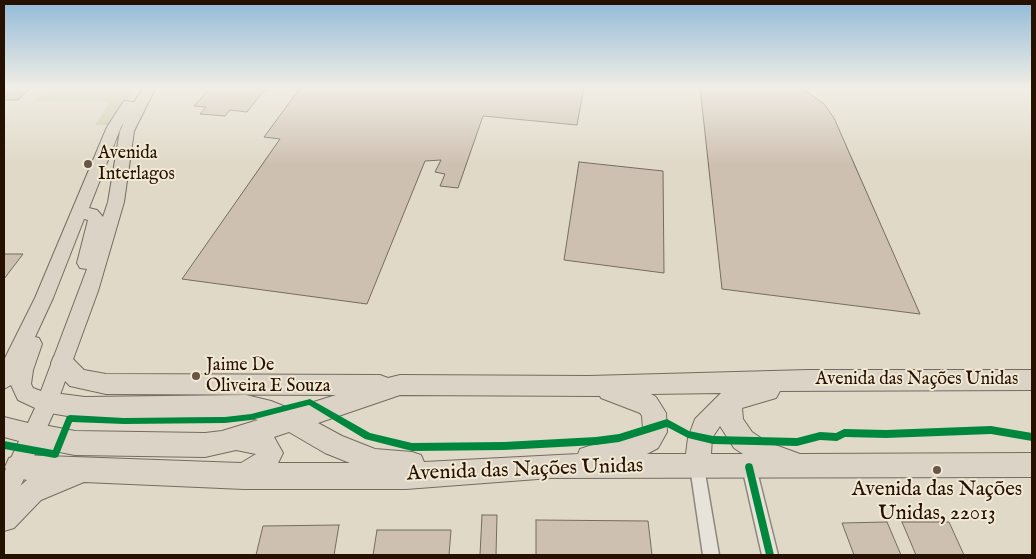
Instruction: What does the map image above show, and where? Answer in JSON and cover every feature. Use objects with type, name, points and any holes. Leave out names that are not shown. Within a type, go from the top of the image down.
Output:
[{"type":"highway","points":[[62,364],[78,379],[106,384],[400,385]]},
{"type":"highway","points":[[697,467],[700,438],[704,427],[729,400],[808,380]]},
{"type":"highway","name":"Avenida das Nações Unidas","points":[[33,435],[75,443],[205,445],[238,439],[400,385],[589,386],[808,380],[1032,380]]},
{"type":"highway","points":[[551,466],[636,447],[649,440],[655,432],[654,413],[648,405],[635,398],[589,386]]},
{"type":"highway","points":[[729,400],[731,423],[743,440],[759,451],[803,467]]},
{"type":"highway","points":[[46,403],[85,408],[246,406],[271,412],[292,421],[334,445],[375,461],[476,470]]},
{"type":"highway","points":[[238,439],[263,444],[270,453],[264,464],[244,476]]},
{"type":"highway","name":"Avenida das Nações Unidas","points":[[11,466],[244,476],[406,476],[551,466],[803,467],[1032,465]]},
{"type":"highway","points":[[4,518],[32,491],[86,469]]},
{"type":"main road","points":[[4,380],[10,362],[44,298],[114,127],[123,113]]},
{"type":"main road","points":[[4,497],[11,466],[33,435],[89,291],[116,202],[127,131],[135,113]]},
{"type":"main road","points":[[79,213],[91,214],[96,218],[85,261],[89,291]]},
{"type":"main road","points":[[44,298],[23,370],[21,384],[25,394],[46,403]]},
{"type":"main road","points":[[4,427],[33,435]]},
{"type":"street","points":[[697,467],[711,555]]},
{"type":"street","points":[[749,467],[770,555]]},
{"type":"green space","points":[[102,113],[119,113],[111,125],[95,125]]},
{"type":"building","points":[[201,113],[227,113],[225,116]]},
{"type":"building","points":[[282,113],[579,113],[577,125],[483,116],[458,188],[440,186],[445,174],[435,172],[441,160],[425,161],[367,304],[182,279],[280,139],[264,137]]},
{"type":"building","points":[[703,113],[830,113],[920,314],[722,289]]},
{"type":"building","points":[[579,162],[663,171],[664,273],[564,260]]},
{"type":"building","points":[[4,254],[23,254],[4,279]]},
{"type":"building","points":[[482,515],[497,515],[496,555],[480,555]]},
{"type":"building","points":[[536,520],[648,521],[652,555],[536,555]]},
{"type":"building","points":[[887,522],[901,555],[854,555],[842,523]]},
{"type":"building","points":[[902,522],[949,522],[964,555],[916,555]]},
{"type":"building","points":[[339,525],[334,555],[256,555],[263,526]]},
{"type":"building","points":[[377,530],[451,530],[449,555],[373,555]]},
{"type":"cycle path","points":[[4,445],[55,454],[70,418],[124,421],[225,420],[251,417],[310,402],[368,436],[412,447],[504,446],[596,441],[619,438],[667,423],[688,434],[713,440],[797,442],[820,436],[837,437],[844,433],[886,434],[991,430],[1032,437]]},
{"type":"cycle path","points":[[749,467],[770,555]]},
{"type":"place","name":"Avenida Interlagos","points":[[88,164]]},
{"type":"place","name":"Jaime De Oliveira E Souza","points":[[196,376]]},
{"type":"place","name":"Avenida das Nações Unidas, 22013","points":[[937,470]]}]
